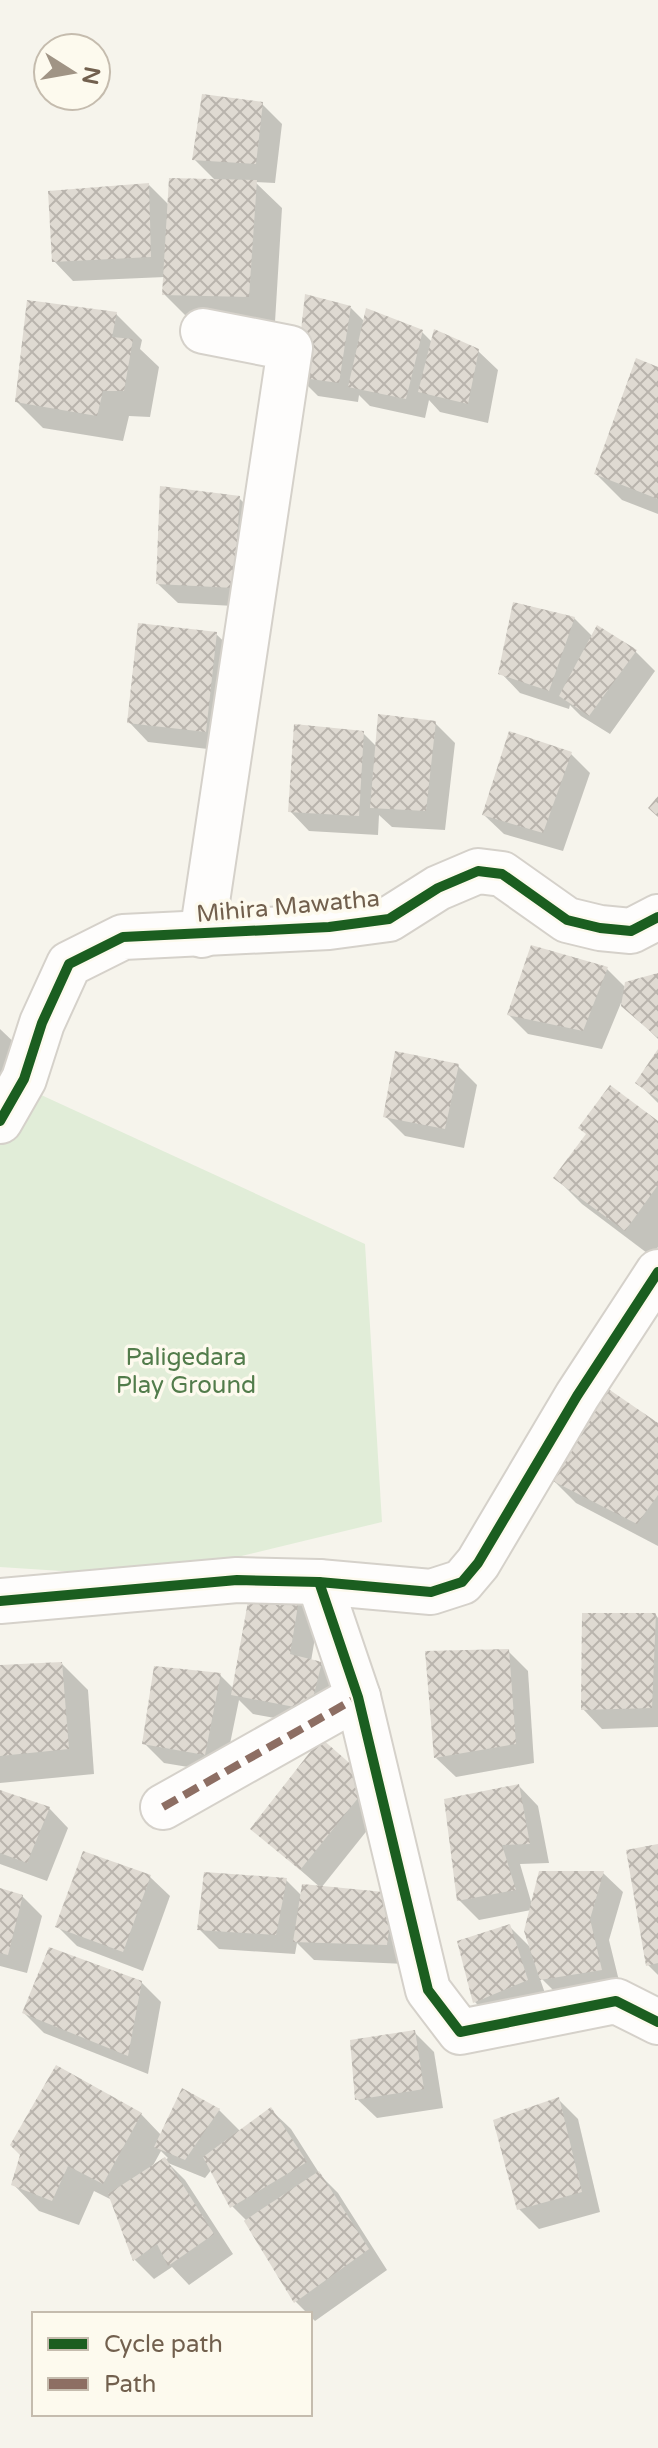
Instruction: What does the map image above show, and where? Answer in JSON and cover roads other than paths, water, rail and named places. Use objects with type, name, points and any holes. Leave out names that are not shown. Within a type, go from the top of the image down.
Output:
[{"type":"street","points":[[202,935],[290,348],[203,331]]},
{"type":"street","name":"Mihira Mawatha","points":[[0,1121],[24,1079],[42,1023],[69,964],[123,937],[329,927],[389,919],[438,888],[478,871],[502,874],[567,920],[631,931],[658,917]]},
{"type":"street","points":[[0,1601],[237,1580],[319,1582],[431,1592],[462,1582],[478,1563],[577,1396],[658,1272]]},
{"type":"street","points":[[319,1582],[358,1697],[428,1990],[460,2032],[616,2001],[658,2022]]},
{"type":"street","points":[[163,1807],[358,1697]]},
{"type":"park label","name":"Paligedara Play Ground","points":[[186,1371]]}]
